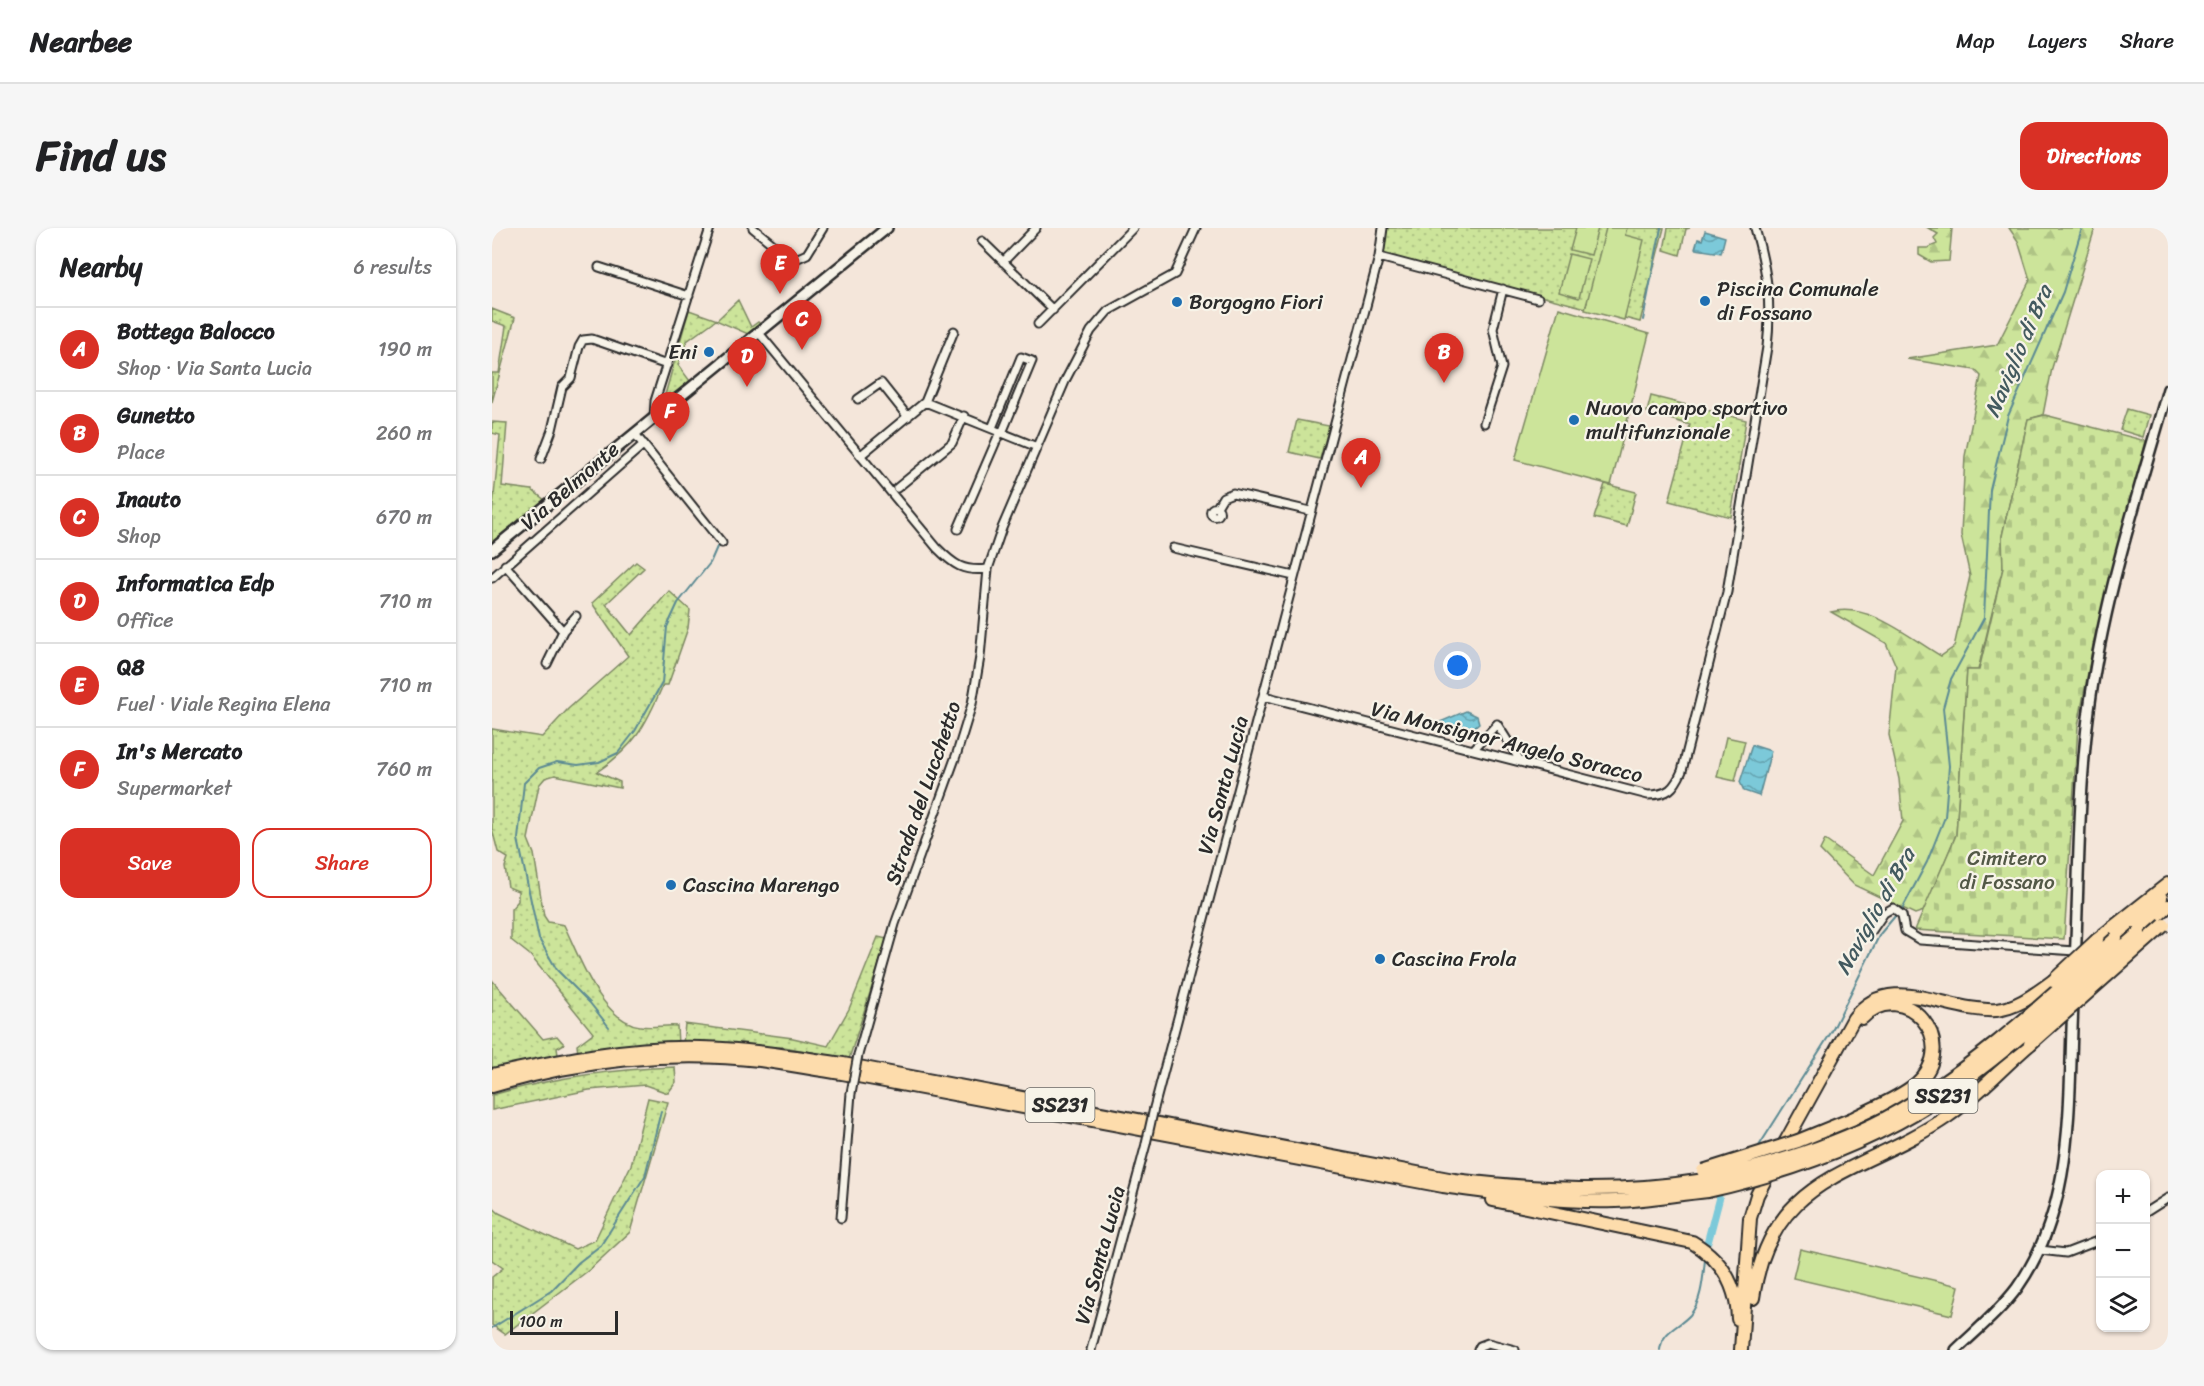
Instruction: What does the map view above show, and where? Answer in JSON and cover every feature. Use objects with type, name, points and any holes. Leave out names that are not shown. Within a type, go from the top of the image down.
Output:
[{"type":"highway","points":[[1740,1350],[1753,1206],[1854,1018],[1870,1000],[1902,994],[1974,1009],[1998,1010],[2025,1001],[2053,981],[2097,940],[2168,884]]},
{"type":"highway","name":"SS231","points":[[492,1086],[575,1066],[620,1060],[708,1057],[759,1060],[842,1073],[1443,1186],[1530,1198],[1618,1201],[1755,1168],[1826,1145],[1903,1108],[1989,1048],[2168,891]]},
{"type":"highway","name":"SS231","points":[[492,1075],[574,1057],[617,1052],[700,1048],[755,1051],[843,1064],[1454,1180],[1527,1189],[1583,1191],[1674,1185],[1788,1170],[1865,1139],[1935,1101],[2023,1034],[2168,906]]},
{"type":"highway","points":[[1748,1350],[1756,1272],[1764,1248],[1782,1216],[1830,1178],[1948,1116],[2166,922]]},
{"type":"highway","points":[[1705,1181],[1852,1119],[1917,1083],[1932,1061],[1933,1041],[1926,1020],[1910,1009],[1895,1004],[1879,1006],[1867,1012],[1841,1041]]},
{"type":"highway","points":[[1443,1186],[1507,1203],[1692,1242],[1712,1256],[1729,1278],[1736,1299],[1740,1350]]},
{"type":"highway","points":[[1746,1299],[1748,1350]]},
{"type":"main road","points":[[492,550],[887,228]]},
{"type":"main road","points":[[1956,1350],[2010,1296],[2040,1250],[2051,1225],[2063,1176],[2083,776],[2093,682],[2117,569],[2168,389]]},
{"type":"street","points":[[654,420],[655,401],[710,228]]},
{"type":"street","points":[[753,228],[786,255],[798,258],[807,254],[823,228]]},
{"type":"street","points":[[1003,262],[1036,228]]},
{"type":"street","points":[[1038,324],[1133,228]]},
{"type":"street","name":"Via Santa Lucia","points":[[1091,1350],[1264,696],[1310,511],[1379,258],[1383,228]]},
{"type":"street","name":"Via Monsignor Angelo Soracco","points":[[1264,696],[1648,795],[1668,793],[1677,784],[1727,592],[1767,347],[1771,313],[1770,296],[1755,228]]},
{"type":"street","name":"Strada del Lucchetto","points":[[842,1218],[851,1093],[858,1055],[895,924],[957,753],[972,704],[980,657],[988,569],[1066,379],[1097,324],[1108,311],[1172,278],[1179,268],[1193,229]]},
{"type":"street","points":[[982,241],[1053,310]]},
{"type":"street","points":[[1379,258],[1538,299]]},
{"type":"street","points":[[599,267],[689,296]]},
{"type":"street","points":[[1484,423],[1502,367],[1493,329],[1503,289]]},
{"type":"street","points":[[861,455],[925,402],[954,331]]},
{"type":"street","points":[[759,333],[951,562],[966,570],[988,569]]},
{"type":"street","points":[[541,459],[552,430],[562,387],[571,378],[583,340],[592,339],[667,365]]},
{"type":"street","points":[[958,529],[998,431],[1032,361],[1022,357],[998,431]]},
{"type":"street","points":[[858,399],[881,383],[908,417]]},
{"type":"street","points":[[925,402],[1037,447]]},
{"type":"street","points":[[897,488],[952,443],[964,416]]},
{"type":"street","points":[[635,434],[722,543]]},
{"type":"street","name":"Via Belmonte","points":[[492,578],[644,444]]},
{"type":"street","points":[[1217,507],[1223,497],[1233,493],[1310,511]]},
{"type":"street","points":[[1173,548],[1294,576]]},
{"type":"street","points":[[505,565],[563,631]]},
{"type":"street","points":[[546,664],[563,631],[576,616]]},
{"type":"street","points":[[1473,750],[1497,724],[1521,762]]},
{"type":"street","points":[[1871,932],[1884,913],[1893,908],[1902,915],[1905,931],[1920,940],[2075,951]]},
{"type":"street","points":[[2150,1209],[2168,1198]]},
{"type":"street","points":[[2040,1250],[2066,1253],[2096,1242]]},
{"type":"street","points":[[1478,1350],[1480,1346],[1488,1343],[1515,1350]]},
{"type":"green space","points":[[1387,228],[1664,228],[1640,322],[1383,255]]},
{"type":"green space","points":[[1576,228],[1598,228],[1591,255],[1570,250]]},
{"type":"green space","points":[[1606,228],[1627,228],[1625,235],[1644,240],[1624,320],[1585,310]]},
{"type":"green space","points":[[1668,228],[1690,228],[1686,229],[1680,255],[1664,250]]},
{"type":"green space","points":[[1928,228],[1952,228],[1949,261],[1931,262],[1919,255],[1919,248],[1928,248],[1937,244],[1934,238],[1938,234]]},
{"type":"green space","points":[[2009,228],[2095,228],[2052,368],[2043,415],[2028,419],[2002,536],[2003,568],[1978,670],[1967,670],[1956,835],[1924,911],[1915,914],[1854,885],[1820,850],[1825,840],[1874,875],[1903,821],[1899,779],[1889,735],[1896,666],[1886,643],[1831,612],[1845,610],[1874,617],[1941,656],[1954,647],[1970,576],[1961,535],[1965,456],[1981,376],[1975,370],[1907,359],[1997,345],[2030,280],[2018,241]]},
{"type":"green space","points":[[1569,254],[1589,259],[1579,298],[1559,292]]},
{"type":"green space","points":[[738,300],[751,327],[758,322],[760,324],[748,334],[716,320],[687,341],[678,365],[690,381],[663,402],[689,310],[717,320]]},
{"type":"green space","name":"Nuovo campo sportivo multifunzionale","points":[[1559,308],[1649,334],[1611,485],[1515,460]]},
{"type":"green space","points":[[492,309],[515,318],[492,402],[492,373],[499,373],[506,326],[492,321]]},
{"type":"green space","points":[[1651,396],[1746,420],[1731,517],[1669,501],[1690,425],[1647,412]]},
{"type":"green space","points":[[2127,409],[2149,415],[2143,437],[2120,430]]},
{"type":"green space","name":"Cimitero di Fossano","points":[[2045,415],[2146,441],[2094,640],[2078,726],[2064,939],[1915,930],[1956,835],[1967,670],[1979,670],[2003,568],[2002,536],[2028,419]]},
{"type":"green space","points":[[1297,420],[1329,426],[1320,459],[1289,452]]},
{"type":"green space","points":[[492,422],[507,423],[502,486],[532,490],[546,501],[492,544],[492,516],[500,435],[492,433]]},
{"type":"green space","points":[[1605,484],[1636,492],[1627,526],[1594,518]]},
{"type":"green space","points":[[636,562],[644,568],[606,604],[631,635],[669,591],[690,610],[688,628],[668,685],[663,685],[644,724],[630,744],[597,772],[620,782],[620,788],[555,775],[545,778],[539,785],[528,839],[534,854],[544,916],[548,922],[564,925],[584,969],[603,1000],[626,1021],[640,1026],[677,1026],[678,1045],[578,1054],[577,1045],[593,1033],[530,955],[511,940],[511,909],[518,901],[518,891],[508,887],[505,867],[508,858],[498,852],[492,829],[492,729],[542,737],[568,709],[628,656],[592,603]]},
{"type":"green space","points":[[1726,737],[1745,741],[1735,781],[1717,777]]},
{"type":"green space","points":[[878,937],[887,939],[849,1059],[784,1047],[683,1044],[685,1024],[793,1038],[828,1046],[849,1009]]},
{"type":"green space","points":[[492,980],[543,1039],[557,1036],[564,1044],[557,1048],[558,1055],[492,1070]]},
{"type":"green space","points":[[675,1067],[676,1082],[668,1093],[645,1085],[589,1090],[492,1110],[492,1095],[515,1089],[583,1075]]},
{"type":"green space","points":[[648,1098],[668,1102],[630,1232],[589,1270],[505,1334],[492,1325],[492,1277],[503,1268],[492,1260],[492,1207],[499,1213],[575,1249],[595,1240],[631,1165]]},
{"type":"green space","points":[[1800,1249],[1959,1286],[1952,1315],[1793,1278]]},
{"type":"water","points":[[1705,231],[1725,237],[1721,253],[1695,249],[1698,239],[1702,240]]},
{"type":"water","points":[[1466,711],[1477,716],[1479,723],[1468,732],[1455,733],[1438,725],[1440,722]]},
{"type":"water","points":[[1752,745],[1771,751],[1759,796],[1744,791],[1740,782]]},
{"type":"waterway","points":[[1643,320],[1661,228]]},
{"type":"waterway","name":"Naviglio di Bra","points":[[1901,911],[1927,862],[1945,817],[1949,766],[1943,708],[1951,679],[1984,618],[1990,490],[2008,416],[2063,292],[2082,228]]},
{"type":"waterway","points":[[609,1027],[590,1003],[557,970],[539,939],[518,839],[524,783],[539,768],[557,762],[578,765],[599,762],[618,753],[635,731],[662,683],[667,627],[678,603],[710,563],[717,547]]},
{"type":"waterway","name":"Naviglio di Bra","points":[[1757,1149],[1832,1031],[1880,934],[1896,915]]},
{"type":"waterway","points":[[492,1328],[551,1291],[579,1262],[601,1245],[645,1176],[661,1111]]},
{"type":"waterway","name":"Naviglio di Bra","points":[[1719,1199],[1724,1191]]},
{"type":"waterway","name":"Naviglio di Bra","points":[[1708,1241],[1719,1199]]},
{"type":"waterway","name":"Naviglio di Bra","points":[[1660,1350],[1667,1334],[1694,1309],[1701,1289],[1705,1260]]},
{"type":"place","name":"Q8","points":[[780,294]]},
{"type":"place","name":"Piscina Comunale di Fossano","points":[[1705,301]]},
{"type":"place","name":"Borgogno Fiori","points":[[1177,302]]},
{"type":"place","name":"Inauto","points":[[802,350]]},
{"type":"place","name":"Eni","points":[[709,352]]},
{"type":"place","name":"Gunetto","points":[[1444,383]]},
{"type":"place","name":"Informatica Edp","points":[[747,387]]},
{"type":"place","name":"Nuovo campo sportivo multifunzionale","points":[[1574,420]]},
{"type":"place","name":"In's Mercato","points":[[670,442]]},
{"type":"place","name":"Bottega Balocco","points":[[1361,488]]},
{"type":"place","name":"Cascina Marengo","points":[[671,885]]},
{"type":"place","name":"Cascina Frola","points":[[1380,959]]}]
